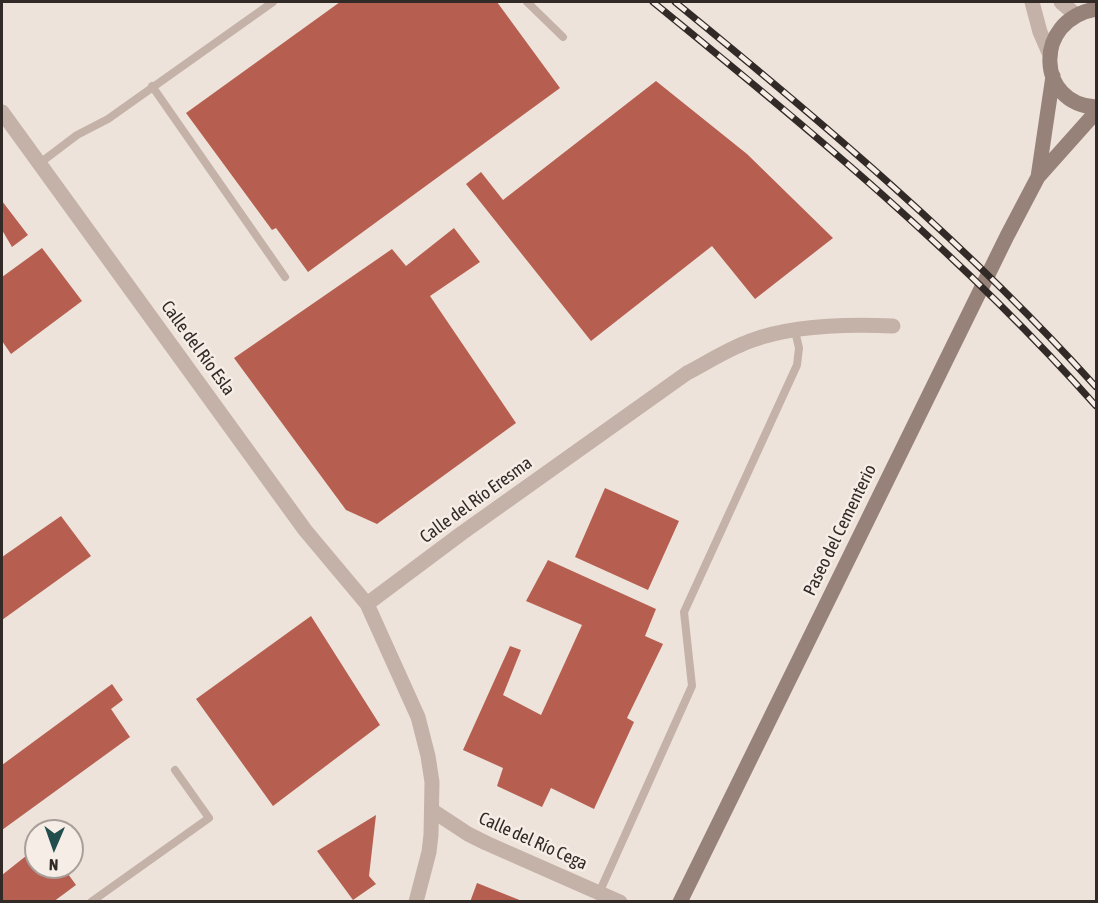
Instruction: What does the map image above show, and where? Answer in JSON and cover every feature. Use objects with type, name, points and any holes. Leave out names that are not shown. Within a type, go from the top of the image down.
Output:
[{"type":"main road","points":[[1096,9],[1068,20],[1055,36],[1050,55],[1053,76],[1058,86],[1072,100],[1096,107]]},
{"type":"main road","name":"Paseo del Cementerio","points":[[1038,177],[1053,76]]},
{"type":"main road","name":"Paseo del Cementerio","points":[[680,902],[986,278],[1038,177],[1096,112]]},
{"type":"street","points":[[1032,2],[1040,32],[1050,55]]},
{"type":"street","points":[[1061,2],[1076,15]]},
{"type":"street","name":"Calle del Río Esla","points":[[2,112],[305,530],[367,604]]},
{"type":"street","name":"Calle del Río Eresma","points":[[367,604],[462,533],[687,373],[749,341],[769,335],[838,326],[893,326]]},
{"type":"street","points":[[367,604],[418,717],[428,756],[433,811],[429,852],[416,902]]},
{"type":"street","name":"Calle del Río Cega","points":[[433,811],[486,843],[620,902]]},
{"type":"lane","points":[[40,163],[77,135],[108,119],[273,2]]},
{"type":"lane","points":[[527,2],[563,37]]},
{"type":"lane","points":[[152,86],[285,277]]},
{"type":"lane","points":[[599,893],[692,686],[684,612],[797,365],[799,348],[795,331]]},
{"type":"lane","points":[[91,902],[209,818],[175,770]]},
{"type":"building","points":[[340,2],[497,2],[560,88],[308,272],[276,228],[272,230],[186,113]]},
{"type":"building","points":[[656,81],[747,154],[833,238],[755,299],[712,246],[591,341],[466,184],[481,172],[503,200]]},
{"type":"building","points":[[2,201],[28,235],[12,247],[2,230]]},
{"type":"building","points":[[454,228],[480,262],[430,296],[516,423],[377,524],[346,510],[234,358],[392,249],[406,266]]},
{"type":"building","points":[[42,248],[82,301],[11,354],[2,341],[2,277]]},
{"type":"building","points":[[605,488],[679,521],[648,590],[575,557]]},
{"type":"building","points":[[61,516],[91,556],[2,620],[2,557]]},
{"type":"building","points":[[548,560],[656,609],[645,636],[663,644],[627,718],[634,722],[594,809],[551,788],[542,807],[497,786],[503,768],[463,750],[510,646],[521,650],[503,695],[541,715],[582,625],[526,601]]},
{"type":"building","points":[[311,616],[380,725],[273,806],[196,699]]},
{"type":"building","points":[[112,684],[123,700],[111,709],[130,737],[2,830],[2,765]]},
{"type":"building","points":[[376,815],[369,876],[376,884],[353,900],[317,851]]},
{"type":"building","points":[[24,858],[24,879],[72,879],[76,885],[53,902],[2,902],[2,875]]},
{"type":"building","points":[[477,883],[522,901],[522,902],[470,902]]},
{"type":"railway","points":[[653,2],[769,97],[939,246],[993,298],[1096,406]]},
{"type":"railway","points":[[675,2],[839,139],[946,235],[997,284],[1096,387]]}]
